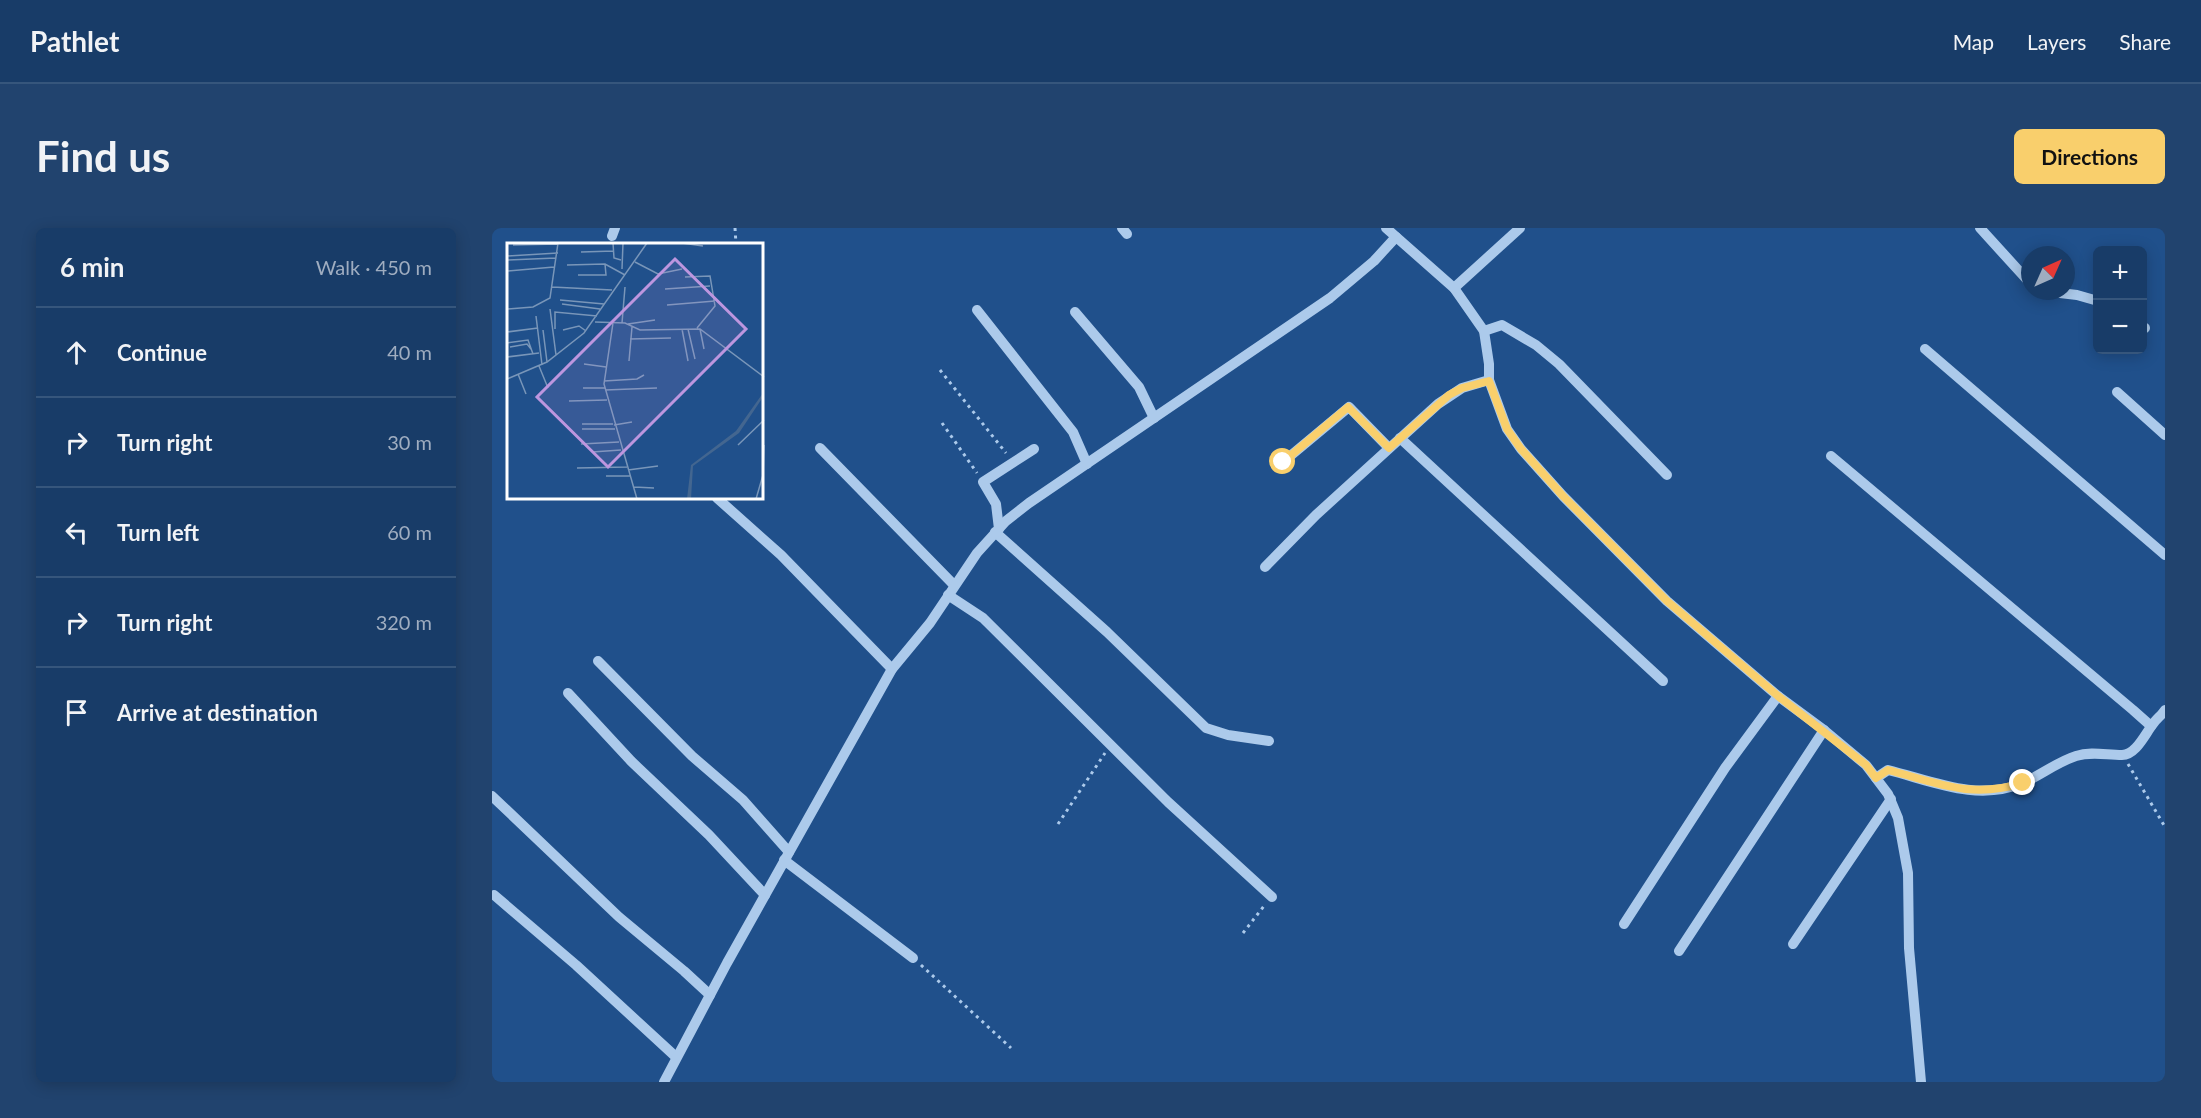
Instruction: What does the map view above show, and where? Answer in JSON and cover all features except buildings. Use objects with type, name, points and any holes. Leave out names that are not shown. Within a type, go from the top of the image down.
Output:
[{"type":"street","points":[[1386,228],[1454,288],[1484,331],[1489,381],[1507,429],[1521,449],[1563,496],[1667,601],[1778,696],[1866,765],[1891,799],[1898,818],[1908,873],[1910,948],[1921,1082]]},
{"type":"street","points":[[1454,288],[1520,228]]},
{"type":"street","points":[[1980,228],[2021,273]]},
{"type":"street","points":[[664,1082],[765,895],[892,669],[930,623],[951,590],[997,530],[1029,503],[1330,298],[1374,261],[1396,237]]},
{"type":"street","points":[[2075,295],[2094,300]]},
{"type":"street","points":[[976,310],[1073,432],[1087,464]]},
{"type":"street","points":[[1075,312],[1140,387],[1154,418]]},
{"type":"street","points":[[1484,331],[1502,325],[1550,355],[1667,475]]},
{"type":"street","points":[[1925,349],[2165,555]]},
{"type":"street","points":[[1265,567],[1316,515],[1449,395],[1462,388],[1489,381]]},
{"type":"street","points":[[2117,392],[2165,435]]},
{"type":"street","points":[[1283,462],[1348,407],[1389,448]]},
{"type":"street","points":[[1400,438],[1663,681]]},
{"type":"street","points":[[820,448],[951,590],[983,618],[1168,802],[1272,897]]},
{"type":"street","points":[[1034,449],[983,482],[996,504],[997,530],[1206,728],[1228,735],[1269,741]]},
{"type":"street","points":[[1831,456],[2151,726]]},
{"type":"street","points":[[719,500],[781,555],[892,669]]},
{"type":"street","points":[[598,661],[692,756],[743,800],[787,856],[913,958]]},
{"type":"street","points":[[568,693],[631,761],[708,835],[765,895]]},
{"type":"street","points":[[1624,924],[1725,768],[1778,696]]},
{"type":"street","points":[[1876,778],[1888,770],[1956,789],[1988,790],[2023,783],[2077,756],[2106,753],[2124,755],[2135,749],[2165,710]]},
{"type":"street","points":[[1679,951],[1824,730]]},
{"type":"street","points":[[492,796],[620,917],[710,995]]},
{"type":"street","points":[[1793,944],[1891,799]]},
{"type":"street","points":[[494,895],[576,965],[676,1057]]},
{"type":"path","points":[[735,228],[736,243]]},
{"type":"path","points":[[940,370],[1013,462]]},
{"type":"path","points":[[942,423],[983,482]]},
{"type":"path","points":[[1058,824],[1110,744]]},
{"type":"path","points":[[2124,755],[2165,827]]},
{"type":"path","points":[[1243,933],[1272,897]]},
{"type":"path","points":[[913,958],[1011,1048]]},
{"type":"route","points":[[1283,462],[1348,407],[1389,448],[1449,395],[1462,388],[1489,381],[1507,429],[1521,449],[1563,496],[1667,601],[1778,696],[1866,765],[1876,778],[1888,770],[1939,785],[1971,790],[2011,787],[2023,783]]}]
